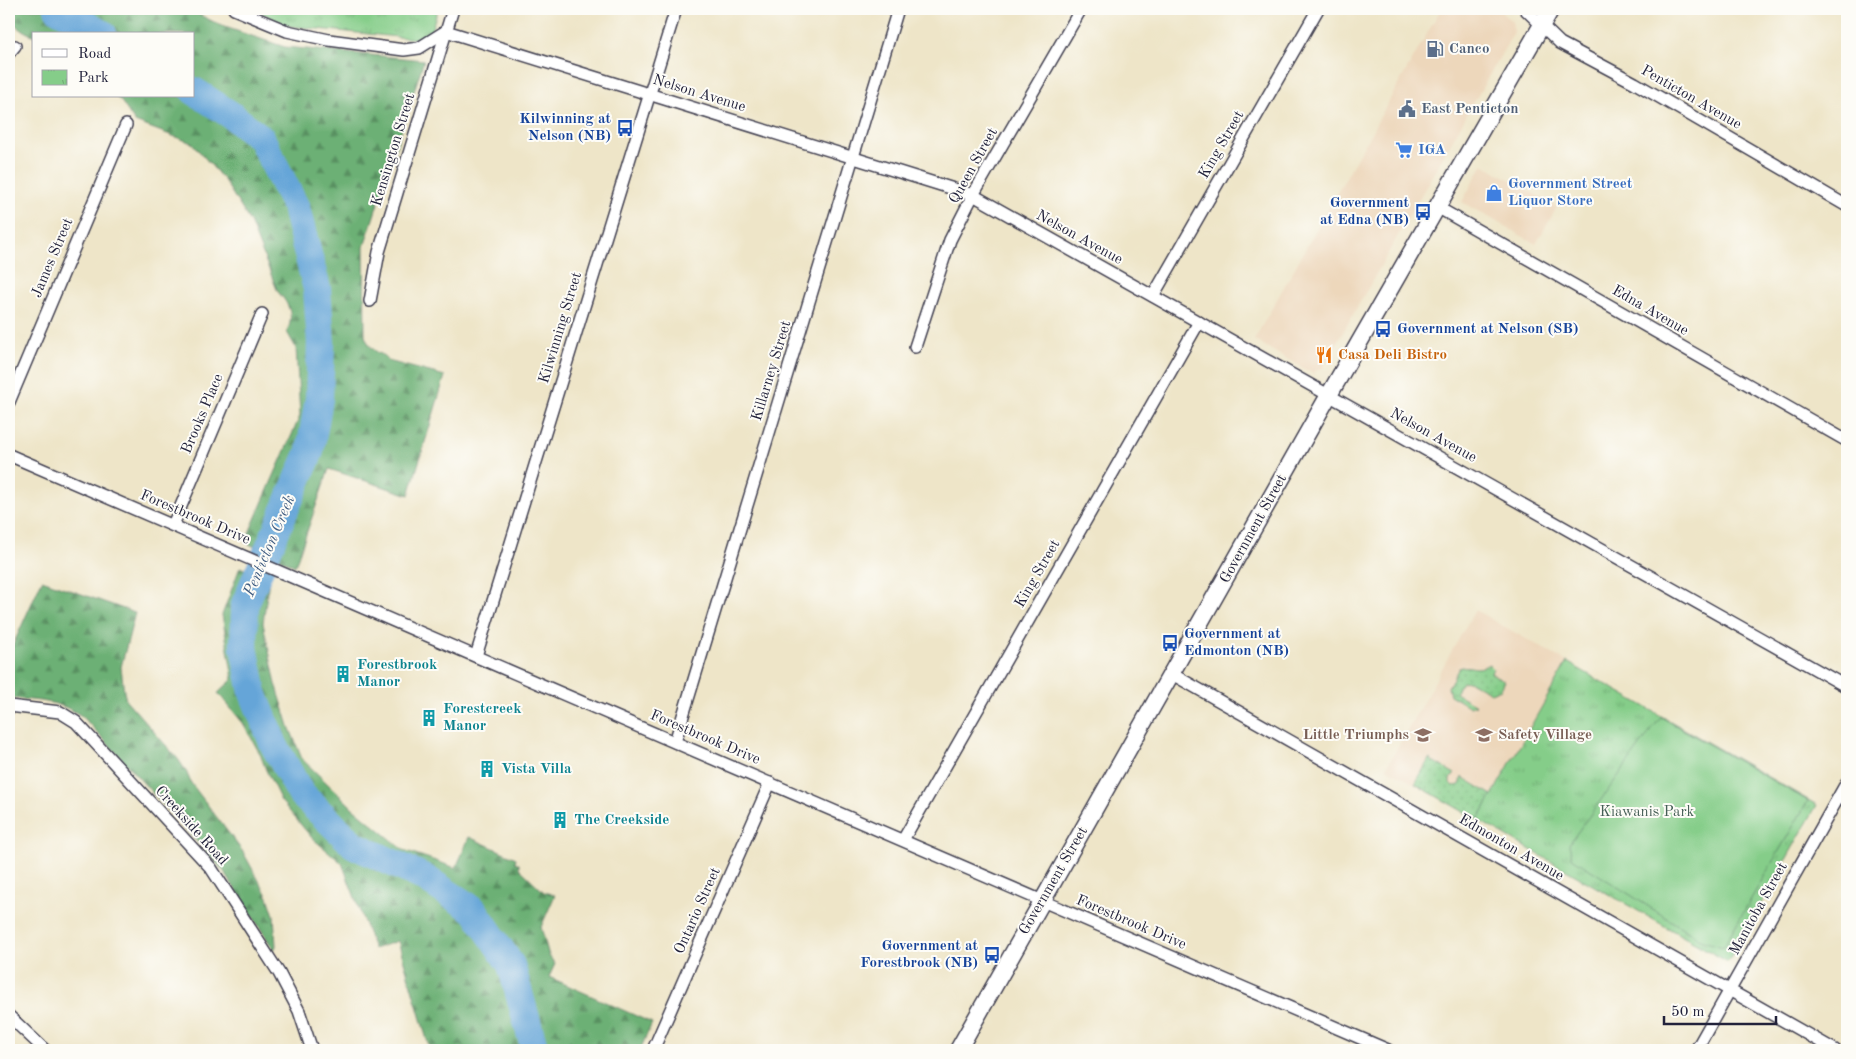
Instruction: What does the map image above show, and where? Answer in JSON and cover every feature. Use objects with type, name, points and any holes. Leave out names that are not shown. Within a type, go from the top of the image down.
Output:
[{"type":"street","points":[[234,9],[286,31],[329,40],[404,50],[419,48],[446,31]]},
{"type":"street","name":"Kensington Street","points":[[370,301],[379,252],[453,9]]},
{"type":"street","name":"Kilwinning Street","points":[[476,656],[676,9]]},
{"type":"street","name":"Killarney Street","points":[[675,742],[898,9]]},
{"type":"street","name":"Queen Street","points":[[915,347],[950,240],[1081,9]]},
{"type":"street","name":"King Street","points":[[1153,296],[1318,9]]},
{"type":"street","name":"Penticton Avenue","points":[[1525,9],[1560,43],[1635,83],[1847,206]]},
{"type":"street","name":"Government Street","points":[[958,1050],[1329,395],[1551,9]]},
{"type":"street","name":"Nelson Avenue","points":[[446,31],[974,195],[1847,687]]},
{"type":"street","name":"James Street","points":[[9,402],[126,125]]},
{"type":"street","name":"Edna Avenue","points":[[1437,207],[1847,440]]},
{"type":"street","name":"Brooks Place","points":[[172,525],[262,314]]},
{"type":"street","name":"King Street","points":[[903,840],[1199,322]]},
{"type":"street","name":"Forestbrook Drive","points":[[9,455],[1388,1050]]},
{"type":"street","name":"Edmonton Avenue","points":[[1172,674],[1835,1050]]},
{"type":"street","name":"Creekside Road","points":[[9,706],[60,712],[76,722],[211,868],[279,973],[299,1011],[312,1050]]},
{"type":"street","name":"Manitoba Street","points":[[1696,1050],[1847,782]]},
{"type":"street","name":"Ontario Street","points":[[653,1050],[770,783]]},
{"type":"street","points":[[9,1016],[45,1050]]},
{"type":"shaded area","points":[[1441,9],[1498,9],[1512,22],[1514,32],[1322,369],[1315,371],[1315,375],[1254,340]]},
{"type":"shaded area","points":[[1483,164],[1557,207],[1536,244],[1462,202]]},
{"type":"shaded area","name":"Safety Village","points":[[1475,610],[1567,662],[1478,820],[1386,768]]},
{"type":"green space","points":[[9,9],[188,9],[222,26],[285,47],[424,60],[364,247],[365,336],[368,343],[385,356],[388,361],[445,376],[409,495],[329,469],[295,566],[245,542],[300,416],[296,348],[287,332],[290,311],[278,292],[250,222],[224,180],[192,143],[135,122],[117,98],[195,98],[195,32],[32,32],[32,35],[13,23]]},
{"type":"green space","points":[[253,9],[438,9],[430,34],[418,39],[288,26]]},
{"type":"green space","points":[[240,567],[269,580],[263,623],[276,684],[302,759],[353,808],[404,850],[456,868],[469,837],[516,858],[515,862],[519,864],[519,868],[544,892],[555,895],[541,927],[549,956],[555,964],[549,977],[652,1023],[640,1050],[430,1050],[398,941],[374,949],[342,863],[312,838],[281,801],[260,754],[243,723],[218,693],[233,679],[222,615]]},
{"type":"green space","points":[[42,580],[135,613],[121,667],[126,700],[178,759],[191,783],[243,852],[268,897],[274,915],[276,946],[274,950],[223,870],[83,717],[57,704],[9,698],[9,654]]},
{"type":"green space","name":"Kiawanis Park","points":[[1567,662],[1817,805],[1728,962],[1478,820]]},
{"type":"green space","points":[[1489,664],[1493,668],[1491,673],[1505,681],[1501,689],[1491,693],[1469,681],[1462,682],[1455,693],[1476,705],[1470,707],[1450,695],[1448,687],[1459,668],[1480,668]]},
{"type":"green space","points":[[1661,717],[1808,801],[1723,947],[1703,941],[1572,858],[1569,844]]},
{"type":"green space","points":[[1429,759],[1455,774],[1450,779],[1450,783],[1453,786],[1460,785],[1462,777],[1492,795],[1478,820],[1415,784]]},
{"type":"waterway","name":"Penticton Creek","points":[[58,9],[99,32]]},
{"type":"waterway","name":"Penticton Creek","points":[[195,92],[231,115],[261,138],[296,208],[317,289],[321,343],[319,399],[310,451],[245,604],[244,647],[253,693],[274,745],[301,794],[354,845],[423,877],[474,910],[511,965],[535,1050]]},
{"type":"place","name":"Canco","points":[[1435,49]]},
{"type":"place","name":"East Penticton","points":[[1407,109]]},
{"type":"place","name":"Kilwinning at Nelson (NB)","points":[[625,128]]},
{"type":"place","name":"IGA","points":[[1404,150]]},
{"type":"place","name":"Government Street Liquor Store","points":[[1494,193]]},
{"type":"place","name":"Government at Edna (NB)","points":[[1423,212]]},
{"type":"place","name":"Government at Nelson (SB)","points":[[1383,329]]},
{"type":"place","name":"Casa Deli Bistro","points":[[1324,355]]},
{"type":"place","name":"Government at Edmonton (NB)","points":[[1170,643]]},
{"type":"place","name":"Forestbrook Manor","points":[[343,674]]},
{"type":"place","name":"Forestcreek Manor","points":[[429,718]]},
{"type":"place","name":"Little Triumphs","points":[[1423,735]]},
{"type":"place","name":"Safety Village","points":[[1484,735]]},
{"type":"place","name":"Vista Villa","points":[[487,769]]},
{"type":"place","name":"The Creekside","points":[[560,820]]},
{"type":"place","name":"Government at Forestbrook (NB)","points":[[992,955]]}]
